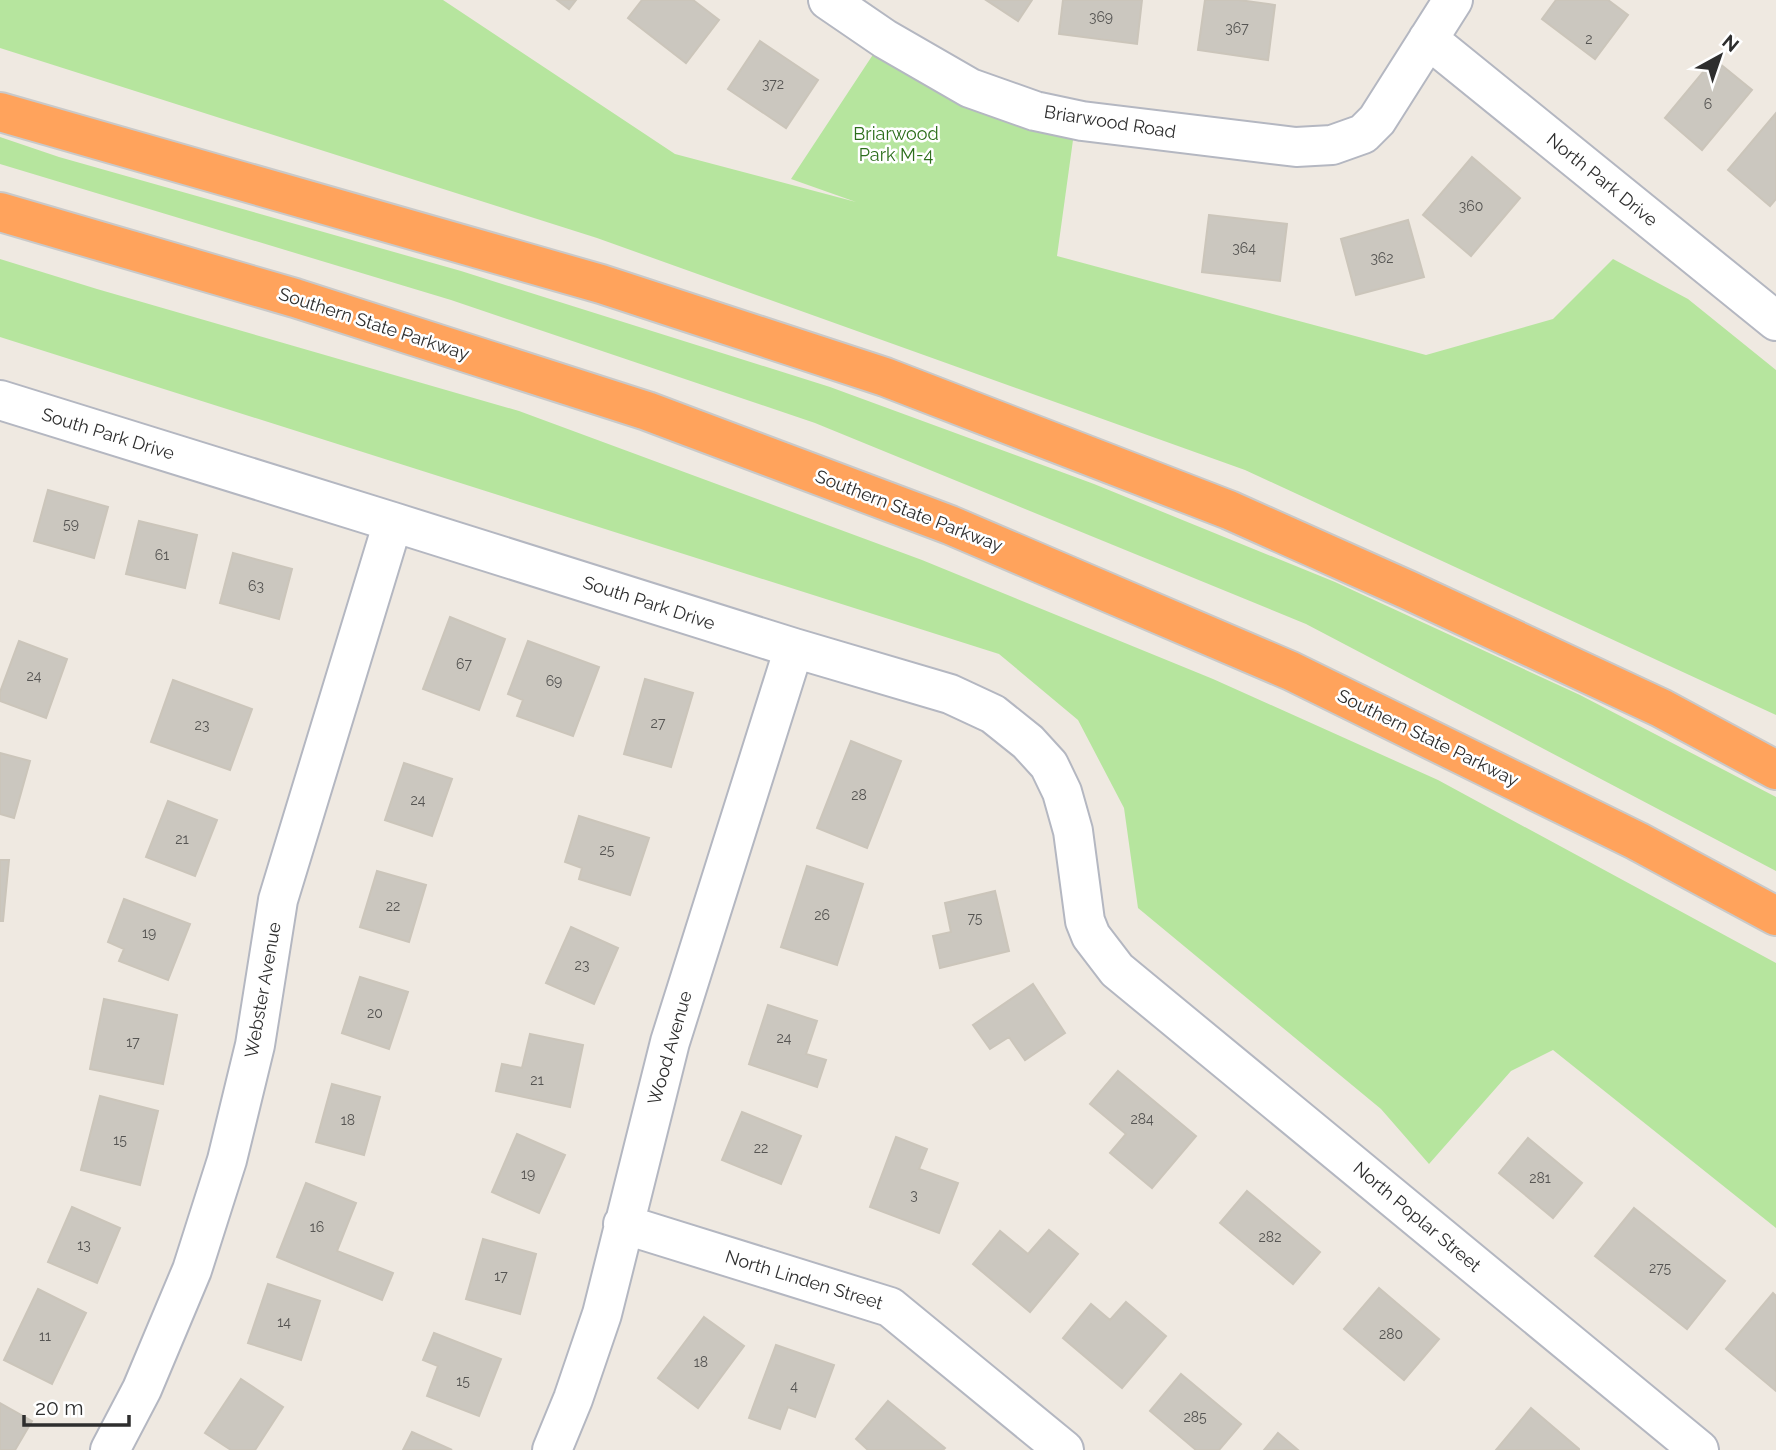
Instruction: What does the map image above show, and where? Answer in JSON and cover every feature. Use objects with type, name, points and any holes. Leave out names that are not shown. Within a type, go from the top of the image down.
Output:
[{"type":"highway","points":[[0,112],[601,284],[885,377],[1229,510],[1661,708],[1776,770]]},
{"type":"highway","name":"Southern State Parkway","points":[[0,212],[295,298],[647,411],[950,525],[1291,671],[1637,841],[1776,916]]},
{"type":"street","name":"Briarwood Road","points":[[828,0],[885,39],[970,88],[1035,111],[1082,121],[1296,147],[1332,145],[1363,134],[1377,120],[1452,0]]},
{"type":"street","name":"North Park Drive","points":[[1429,39],[1776,321]]},
{"type":"street","name":"South Park Drive","points":[[0,400],[794,648],[950,694],[993,714],[1028,742],[1049,765],[1062,792],[1073,831],[1085,921],[1091,936],[1118,970],[1134,984]]},
{"type":"street","name":"Webster Avenue","points":[[110,1450],[142,1389],[192,1270],[227,1160],[255,1045],[278,900],[393,522]]},
{"type":"street","name":"Wood Avenue","points":[[552,1450],[573,1399],[602,1314],[670,1042],[794,648]]},
{"type":"street","name":"North Poplar Street","points":[[1134,984],[1699,1450]]},
{"type":"street","name":"North Linden Street","points":[[623,1224],[890,1307],[1064,1450]]},
{"type":"green space","name":"Briarwood Park M-4","points":[[0,0],[443,0],[675,154],[856,202],[791,179],[876,50],[1009,120],[1073,140],[1057,256],[1426,355],[1553,319],[1613,259],[1688,299],[1776,370],[1776,715],[1245,470],[597,238],[0,48]]},
{"type":"green space","points":[[0,137],[59,157],[461,271],[830,387],[1094,484],[1335,582],[1580,695],[1776,797],[1776,871],[1306,624],[815,423],[451,300],[0,164]]},
{"type":"green space","points":[[0,259],[519,411],[922,560],[1213,679],[1438,780],[1776,963],[1776,1228],[1553,1050],[1511,1071],[1429,1164],[1381,1109],[1138,908],[1124,808],[1078,720],[999,654],[0,337]]},
{"type":"building","points":[[557,0],[576,0],[569,9]]},
{"type":"building","points":[[642,0],[693,0],[719,20],[686,63],[628,18]]},
{"type":"building","points":[[986,0],[1032,0],[1018,21]]},
{"type":"building","points":[[1063,0],[1142,0],[1137,44],[1059,34]]},
{"type":"building","points":[[1205,0],[1239,0],[1275,5],[1268,60],[1198,50]]},
{"type":"building","points":[[1556,0],[1608,0],[1628,15],[1595,59],[1542,19]]},
{"type":"building","points":[[760,41],[818,80],[786,128],[728,89]]},
{"type":"building","points":[[1714,59],[1752,90],[1702,150],[1665,118]]},
{"type":"building","points":[[1776,113],[1776,199],[1770,206],[1728,170]]},
{"type":"building","points":[[1472,157],[1520,198],[1471,256],[1423,215]]},
{"type":"building","points":[[1209,215],[1287,224],[1280,281],[1202,272]]},
{"type":"building","points":[[1408,220],[1424,277],[1356,295],[1341,239]]},
{"type":"building","points":[[48,490],[108,507],[94,558],[34,541]]},
{"type":"building","points":[[139,521],[197,535],[185,588],[126,574]]},
{"type":"building","points":[[233,553],[292,569],[279,619],[220,603]]},
{"type":"building","points":[[450,617],[505,639],[479,710],[423,689]]},
{"type":"building","points":[[19,641],[67,659],[46,718],[0,701],[0,692]]},
{"type":"building","points":[[528,641],[599,667],[573,736],[517,716],[523,700],[508,694]]},
{"type":"building","points":[[645,679],[693,693],[671,767],[624,754]]},
{"type":"building","points":[[173,680],[252,709],[230,770],[151,742]]},
{"type":"building","points":[[851,741],[901,761],[867,848],[817,828]]},
{"type":"building","points":[[0,753],[30,761],[14,818],[0,814]]},
{"type":"building","points":[[404,763],[452,779],[432,836],[385,820]]},
{"type":"building","points":[[168,801],[217,820],[195,876],[146,857]]},
{"type":"building","points":[[579,816],[649,838],[630,895],[579,879],[582,868],[565,862]]},
{"type":"building","points":[[0,860],[9,860],[3,921],[0,921]]},
{"type":"building","points":[[807,866],[863,884],[837,965],[781,947]]},
{"type":"building","points":[[377,871],[426,885],[409,942],[360,927]]},
{"type":"building","points":[[995,891],[1009,951],[940,968],[933,936],[951,932],[945,903]]},
{"type":"building","points":[[124,899],[190,924],[168,980],[119,961],[124,949],[108,942]]},
{"type":"building","points":[[571,927],[618,948],[594,1004],[546,983]]},
{"type":"building","points":[[360,977],[408,992],[389,1049],[342,1033]]},
{"type":"building","points":[[1033,984],[1065,1033],[1025,1060],[1009,1037],[990,1049],[973,1025]]},
{"type":"building","points":[[104,999],[177,1015],[163,1084],[90,1069]]},
{"type":"building","points":[[768,1005],[817,1021],[806,1054],[826,1060],[817,1087],[749,1064]]},
{"type":"building","points":[[530,1034],[583,1045],[570,1107],[496,1091],[502,1064],[522,1068]]},
{"type":"building","points":[[1118,1071],[1196,1136],[1152,1188],[1110,1153],[1126,1134],[1090,1104]]},
{"type":"building","points":[[332,1084],[380,1097],[364,1155],[316,1142]]},
{"type":"building","points":[[100,1096],[158,1111],[140,1185],[81,1170]]},
{"type":"building","points":[[742,1112],[801,1136],[781,1184],[722,1160]]},
{"type":"building","points":[[517,1134],[565,1155],[539,1213],[492,1192]]},
{"type":"building","points":[[896,1137],[927,1149],[919,1169],[958,1183],[939,1233],[870,1207]]},
{"type":"building","points":[[1528,1138],[1582,1183],[1553,1218],[1499,1173]]},
{"type":"building","points":[[306,1183],[356,1203],[337,1251],[393,1273],[382,1300],[277,1257]]},
{"type":"building","points":[[1247,1191],[1320,1252],[1293,1284],[1220,1223]]},
{"type":"building","points":[[72,1207],[120,1228],[97,1283],[48,1262]]},
{"type":"building","points":[[1634,1208],[1725,1281],[1687,1329],[1595,1256]]},
{"type":"building","points":[[1049,1230],[1078,1254],[1030,1312],[973,1264],[1000,1231],[1028,1254]]},
{"type":"building","points":[[483,1239],[536,1254],[520,1314],[466,1299]]},
{"type":"building","points":[[268,1284],[320,1301],[301,1360],[248,1343]]},
{"type":"building","points":[[1379,1288],[1439,1339],[1404,1380],[1344,1329]]},
{"type":"building","points":[[38,1289],[86,1313],[52,1384],[4,1360]]},
{"type":"building","points":[[1773,1293],[1776,1296],[1776,1391],[1726,1349]]},
{"type":"building","points":[[1126,1302],[1166,1336],[1122,1388],[1063,1338],[1091,1304],[1110,1320]]},
{"type":"building","points":[[704,1317],[744,1346],[698,1408],[658,1378]]},
{"type":"building","points":[[434,1333],[501,1359],[479,1416],[427,1396],[438,1366],[423,1360]]},
{"type":"building","points":[[776,1345],[834,1365],[815,1417],[788,1407],[780,1429],[749,1418]]},
{"type":"building","points":[[1181,1374],[1241,1424],[1219,1450],[1196,1450],[1150,1411]]},
{"type":"building","points":[[241,1379],[283,1407],[255,1450],[231,1450],[205,1433]]},
{"type":"building","points":[[888,1401],[945,1448],[868,1450],[856,1439]]},
{"type":"building","points":[[0,1403],[32,1421],[15,1450],[0,1450]]},
{"type":"building","points":[[1531,1408],[1579,1449],[1579,1450],[1496,1450]]},
{"type":"building","points":[[412,1432],[452,1450],[403,1450]]},
{"type":"building","points":[[1278,1433],[1298,1450],[1264,1450]]}]
